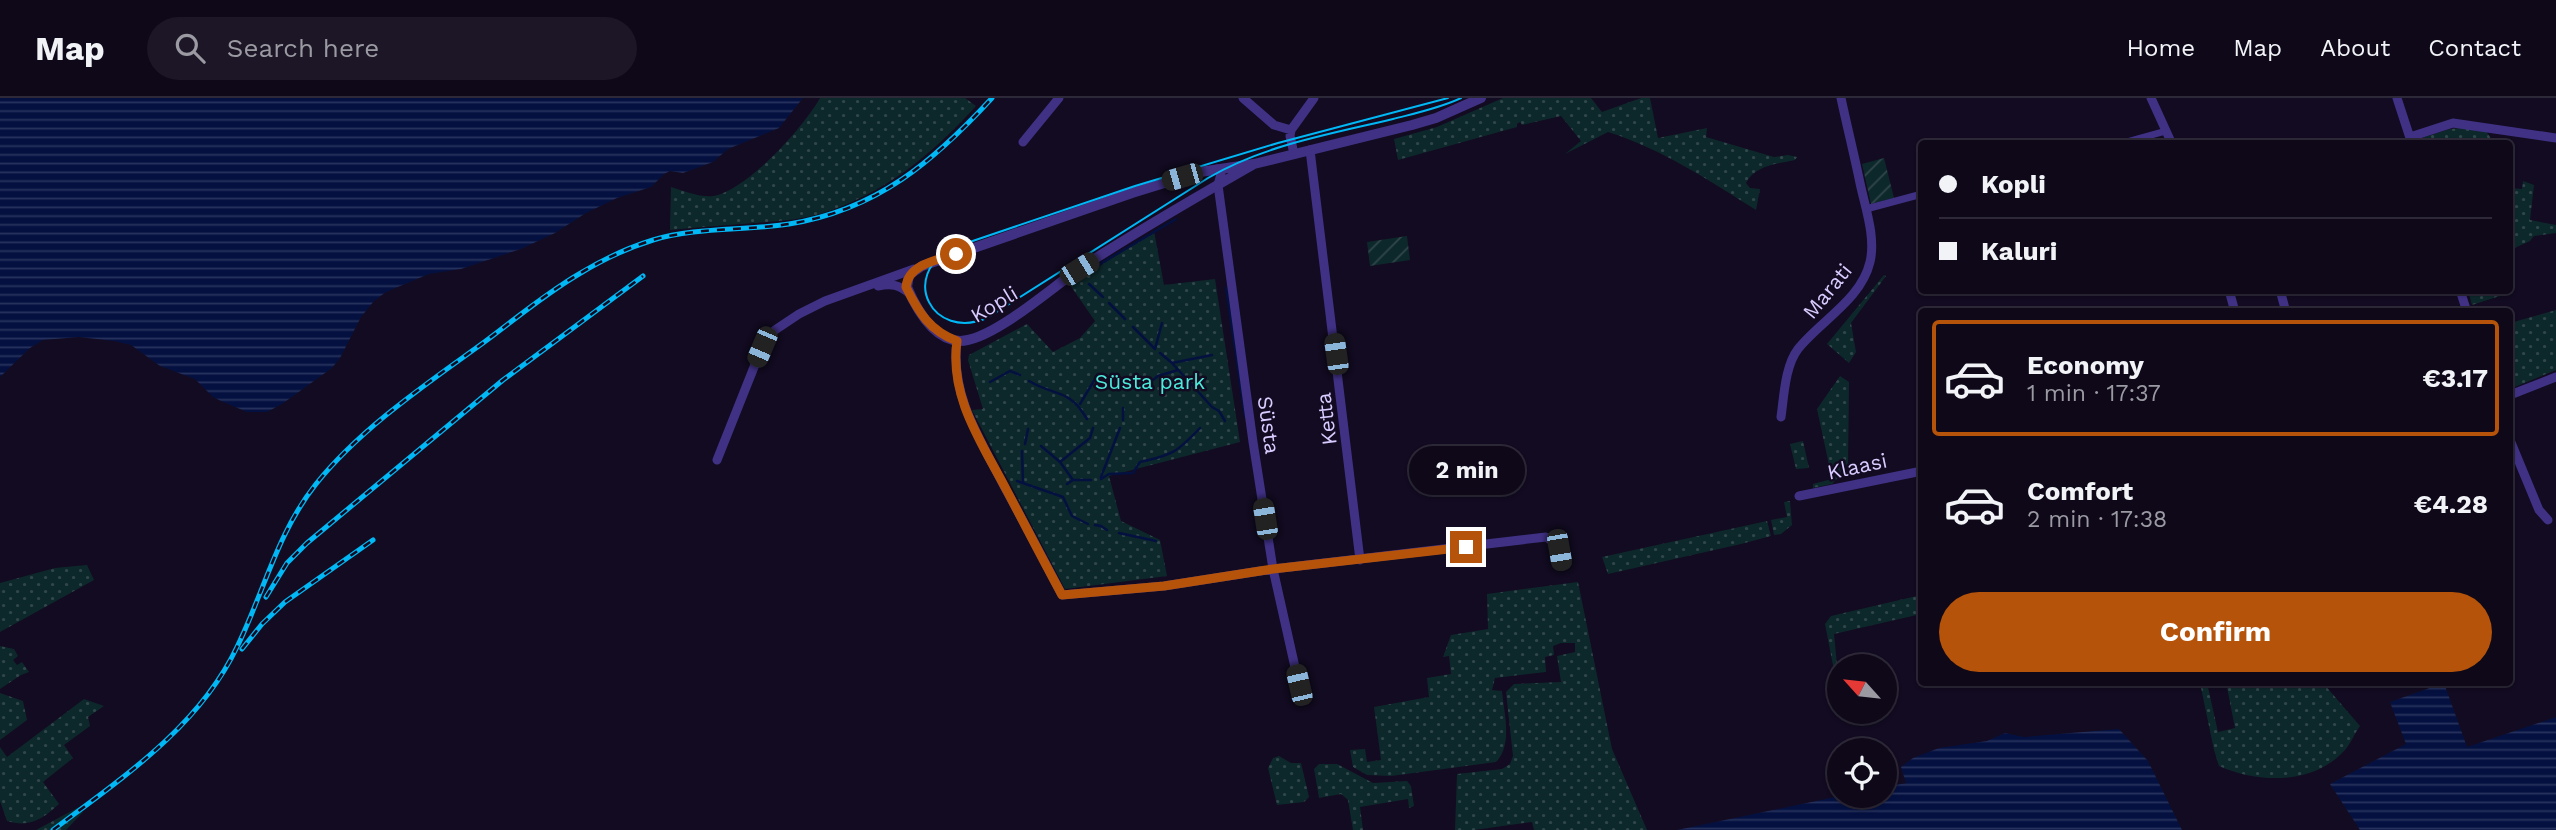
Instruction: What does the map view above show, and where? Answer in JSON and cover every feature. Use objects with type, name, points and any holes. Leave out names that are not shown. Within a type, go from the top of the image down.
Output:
[{"type":"street","points":[[1023,142],[1059,98]]},
{"type":"street","points":[[1243,98],[1274,125],[1291,131]]},
{"type":"street","points":[[1294,154],[1291,131],[1314,98]]},
{"type":"street","name":"Kopli","points":[[914,269],[1132,192],[1217,169],[1254,164],[1424,121],[1481,98]]},
{"type":"street","name":"Marati","points":[[1781,417],[1788,376],[1797,351],[1860,284],[1870,264],[1872,244],[1866,209],[1841,98]]},
{"type":"street","points":[[2151,98],[2170,140]]},
{"type":"street","points":[[2398,98],[2411,140],[2453,123],[2556,138]]},
{"type":"street","points":[[2133,140],[2165,131]]},
{"type":"street","name":"Ketta","points":[[1310,150],[1360,559]]},
{"type":"street","name":"Kopli","points":[[911,295],[931,327],[938,333],[957,341],[970,340],[1017,314],[1079,269],[1254,164]]},
{"type":"street","name":"Süsta","points":[[1217,169],[1221,174],[1218,185],[1273,569],[1299,685]]},
{"type":"street","points":[[1866,209],[1918,195]]},
{"type":"street","points":[[718,460],[762,347],[775,330],[807,310],[914,269]]},
{"type":"street","points":[[911,295],[906,287],[914,269]]},
{"type":"street","points":[[859,289],[889,284],[901,287],[911,295]]},
{"type":"street","points":[[957,341],[956,378],[970,423],[1062,595],[1164,586],[1273,569],[1546,537],[1557,544],[1562,566]]},
{"type":"street","points":[[2513,394],[2556,377]]},
{"type":"street","points":[[2513,447],[2539,510],[2548,520]]},
{"type":"street","name":"Klaasi","points":[[1799,496],[1918,472]]},
{"type":"green space","points":[[820,98],[965,98],[976,106],[942,141],[906,171],[844,205],[796,219],[670,230],[671,187],[704,196],[728,191],[743,182],[773,156],[801,125]]},
{"type":"green space","points":[[1503,98],[1591,98],[1602,112],[1641,98],[1650,98],[1658,138],[1707,128],[1706,137],[1774,157],[1797,157],[1795,160],[1761,169],[1750,177],[1746,183],[1750,188],[1760,189],[1756,210],[1666,156],[1608,132],[1565,154],[1581,141],[1561,116],[1522,125],[1520,122],[1517,127],[1398,160],[1394,139],[1437,127]]},
{"type":"green space","points":[[2450,129],[2486,131],[2492,140],[2418,140]]},
{"type":"green space","points":[[1884,158],[1894,198],[1871,204],[1862,164]]},
{"type":"green space","points":[[2523,181],[2534,185],[2530,220],[2556,225],[2556,233],[2534,236],[2530,241],[2513,249],[2513,188],[2522,189]]},
{"type":"green space","name":"Süsta park","points":[[1154,231],[1164,285],[1215,279],[1240,442],[1109,476],[1121,521],[1160,540],[1167,576],[1065,589],[972,410],[983,409],[968,360],[969,355],[1027,324],[1053,352],[1080,338],[1095,321],[1070,285]]},
{"type":"green space","points":[[1407,236],[1410,260],[1370,266],[1367,242]]},
{"type":"green space","points":[[1884,275],[1886,276],[1851,323],[1856,352],[1849,363],[1827,344]]},
{"type":"green space","points":[[2469,294],[2506,294],[2472,305]]},
{"type":"green space","points":[[2556,310],[2556,370],[2513,388],[2513,322]]},
{"type":"green space","points":[[1840,376],[1849,382],[1848,467],[1832,484],[1813,488],[1813,484],[1832,479],[1817,409]]},
{"type":"green space","points":[[1803,441],[1809,468],[1796,469],[1790,444]]},
{"type":"green space","points":[[1790,501],[1792,525],[1781,534],[1774,535],[1771,520],[1787,517],[1784,502]]},
{"type":"green space","points":[[1767,521],[1771,536],[1608,574],[1602,557]]},
{"type":"green space","points":[[87,565],[94,580],[0,632],[0,583],[55,568]]},
{"type":"green space","points":[[1578,582],[1612,749],[1647,830],[1534,830],[1532,822],[1455,830],[1457,774],[1502,769],[1510,764],[1513,756],[1506,692],[1514,684],[1561,682],[1557,656],[1575,652],[1575,643],[1553,646],[1554,655],[1545,657],[1546,672],[1495,678],[1492,690],[1502,691],[1506,728],[1504,747],[1496,762],[1391,776],[1367,775],[1353,767],[1350,750],[1365,749],[1367,762],[1381,760],[1374,707],[1429,697],[1427,678],[1451,674],[1449,656],[1443,657],[1451,635],[1488,629],[1487,594]]},
{"type":"green space","points":[[1918,596],[1918,615],[1834,634],[1836,654],[1831,654],[1825,624],[1831,616]]},
{"type":"green space","points":[[0,646],[14,649],[18,656],[13,660],[17,665],[22,662],[29,672],[0,689]]},
{"type":"green space","points":[[2201,686],[2208,686],[2218,732],[2235,728],[2227,686],[2326,686],[2360,726],[2342,753],[2315,771],[2283,778],[2234,772],[2219,766]]},
{"type":"green space","points":[[0,693],[23,701],[27,720],[0,740]]},
{"type":"green space","points":[[84,699],[104,706],[88,717],[90,726],[64,745],[73,758],[43,782],[59,804],[29,823],[7,821],[0,801],[0,747],[7,757]]},
{"type":"green space","points":[[1279,756],[1291,763],[1301,763],[1309,797],[1304,802],[1277,805],[1268,768],[1273,758]]},
{"type":"green space","points":[[1319,764],[1337,764],[1373,783],[1407,781],[1411,786],[1414,806],[1409,808],[1408,799],[1360,807],[1363,830],[1353,830],[1348,800],[1341,794],[1319,798],[1314,769]]},
{"type":"green space","points":[[79,807],[83,812],[66,830],[36,830]]},
{"type":"shaded area","points":[[0,98],[803,98],[779,128],[728,149],[713,162],[683,173],[670,171],[651,187],[617,198],[521,249],[461,269],[429,274],[386,292],[374,301],[361,317],[332,368],[267,412],[247,412],[213,397],[195,379],[160,366],[131,345],[114,341],[79,337],[43,340],[30,348],[0,377]]},
{"type":"shaded area","points":[[2435,686],[2445,686],[2467,747],[2556,717],[2556,830],[2360,830],[2330,784],[2406,744],[2390,702]]},
{"type":"shaded area","points":[[2119,729],[2148,761],[2182,830],[1677,830],[1827,799],[1827,808],[1897,808],[1897,785],[1906,783],[1901,767],[1913,758],[1939,748],[1987,741],[2005,733],[2024,737]]},
{"type":"waterway","points":[[1073,280],[1176,219]]},
{"type":"waterway","points":[[1089,284],[1103,297]]},
{"type":"waterway","points":[[1226,288],[1245,416]]},
{"type":"waterway","points":[[1109,303],[1125,319]]},
{"type":"waterway","points":[[1133,327],[1155,349],[1162,323]]},
{"type":"waterway","points":[[1160,353],[1219,411],[1225,421]]},
{"type":"waterway","points":[[1172,363],[1212,355]]},
{"type":"waterway","points":[[1149,383],[1158,376],[1178,370]]},
{"type":"waterway","points":[[990,382],[1010,371],[1020,375]]},
{"type":"waterway","points":[[1080,404],[1098,374]]},
{"type":"waterway","points":[[1029,381],[1068,398],[1087,419]]},
{"type":"waterway","points":[[1123,408],[1123,420]]},
{"type":"waterway","points":[[1060,462],[1090,438],[1093,428]]},
{"type":"waterway","points":[[1101,477],[1120,428]]},
{"type":"waterway","points":[[1101,479],[1109,474],[1133,473],[1140,462],[1174,451],[1200,428]]},
{"type":"waterway","points":[[1025,444],[1028,429]]},
{"type":"waterway","points":[[1041,446],[1060,462],[1073,480]]},
{"type":"waterway","points":[[1022,451],[1023,483]]},
{"type":"waterway","points":[[1067,484],[1073,480],[1091,480]]},
{"type":"waterway","points":[[1017,481],[1063,497],[1072,516],[1088,524]]},
{"type":"waterway","points":[[1095,525],[1107,530]]},
{"type":"waterway","points":[[1119,533],[1156,541]]},
{"type":"tram line","points":[[1448,98],[1278,143],[1135,186],[952,248],[936,260],[927,274],[925,289],[929,302],[938,313],[951,321],[968,323],[987,318],[1229,167],[1298,142],[1445,105],[1461,98]]},
{"type":"railway","points":[[53,830],[157,749],[202,702],[237,647],[281,543],[303,503],[316,484],[353,444],[395,408],[566,282],[606,259],[643,243],[669,236],[789,224],[850,207],[877,195],[925,162],[992,98]]},
{"type":"railway","points":[[266,597],[287,563],[307,543],[503,380],[643,276]]},
{"type":"railway","points":[[242,649],[262,624],[285,602],[373,540]]},
{"type":"route","points":[[956,254],[914,269],[909,275],[906,287],[931,327],[957,341],[956,378],[970,423],[1062,595],[1164,586],[1273,569],[1466,547]]}]
